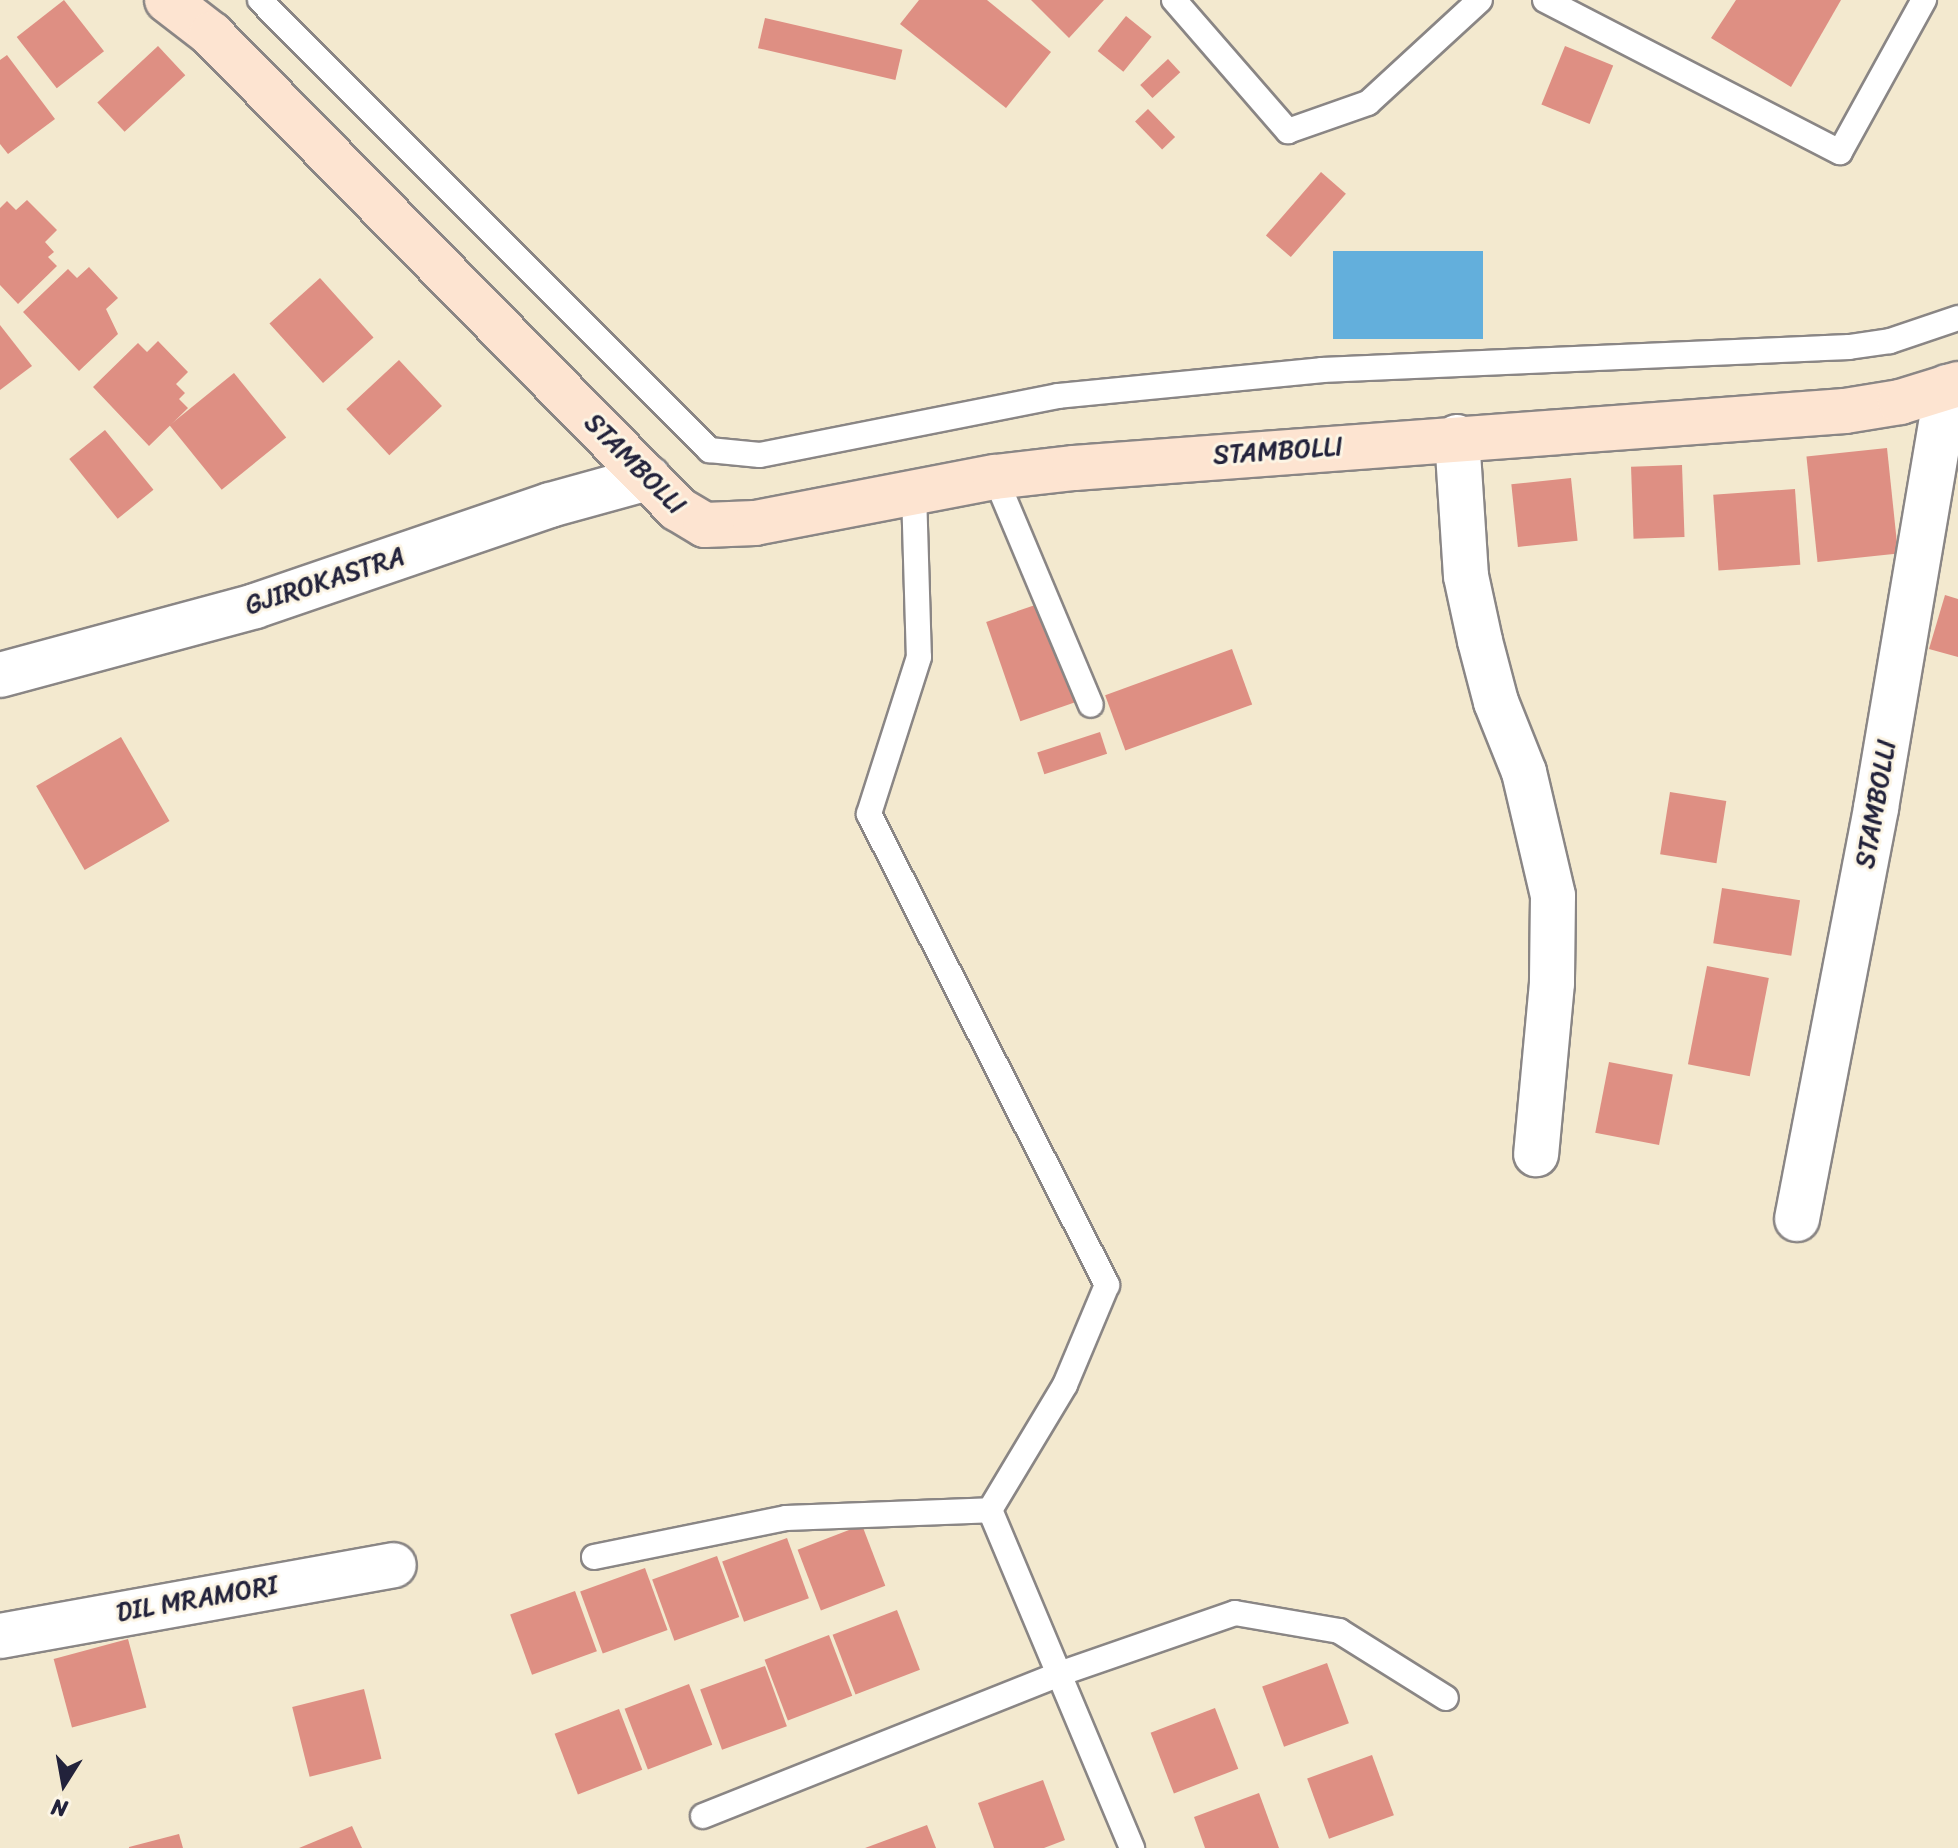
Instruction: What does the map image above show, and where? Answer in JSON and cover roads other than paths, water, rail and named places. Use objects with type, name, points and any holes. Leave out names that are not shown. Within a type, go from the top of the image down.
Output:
[{"type":"street","name":"STAMBOLLI","points":[[167,0],[211,34],[648,478],[692,521],[705,525],[755,523],[995,477],[1457,437],[1845,411],[1953,386],[1797,1219]]},
{"type":"street","points":[[1457,437],[1466,576],[1496,702],[1524,772],[1553,896],[1552,983],[1536,1154]]},
{"type":"street","name":"GJIROKASTRA","points":[[0,675],[255,606],[550,505],[648,478]]},
{"type":"street","name":"DIL MRAMORI","points":[[0,1636],[394,1565]]},
{"type":"lane","points":[[260,0],[709,450],[760,455],[1058,396],[1322,370],[1849,347],[1890,341],[1958,318]]},
{"type":"lane","points":[[1174,0],[1288,131],[1368,103],[1480,0]]},
{"type":"lane","points":[[1545,0],[1840,152],[1924,0]]},
{"type":"lane","points":[[995,477],[1091,705]]},
{"type":"lane","points":[[914,492],[919,657],[869,814],[1107,1285],[1065,1385],[990,1510]]},
{"type":"lane","points":[[594,1557],[786,1518],[990,1510]]},
{"type":"lane","points":[[990,1510],[1132,1848]]},
{"type":"lane","points":[[703,1816],[1059,1674],[1235,1613],[1339,1631],[1446,1698]]},
{"type":"water","points":[[1333,251],[1483,251],[1483,339],[1333,339]]}]
